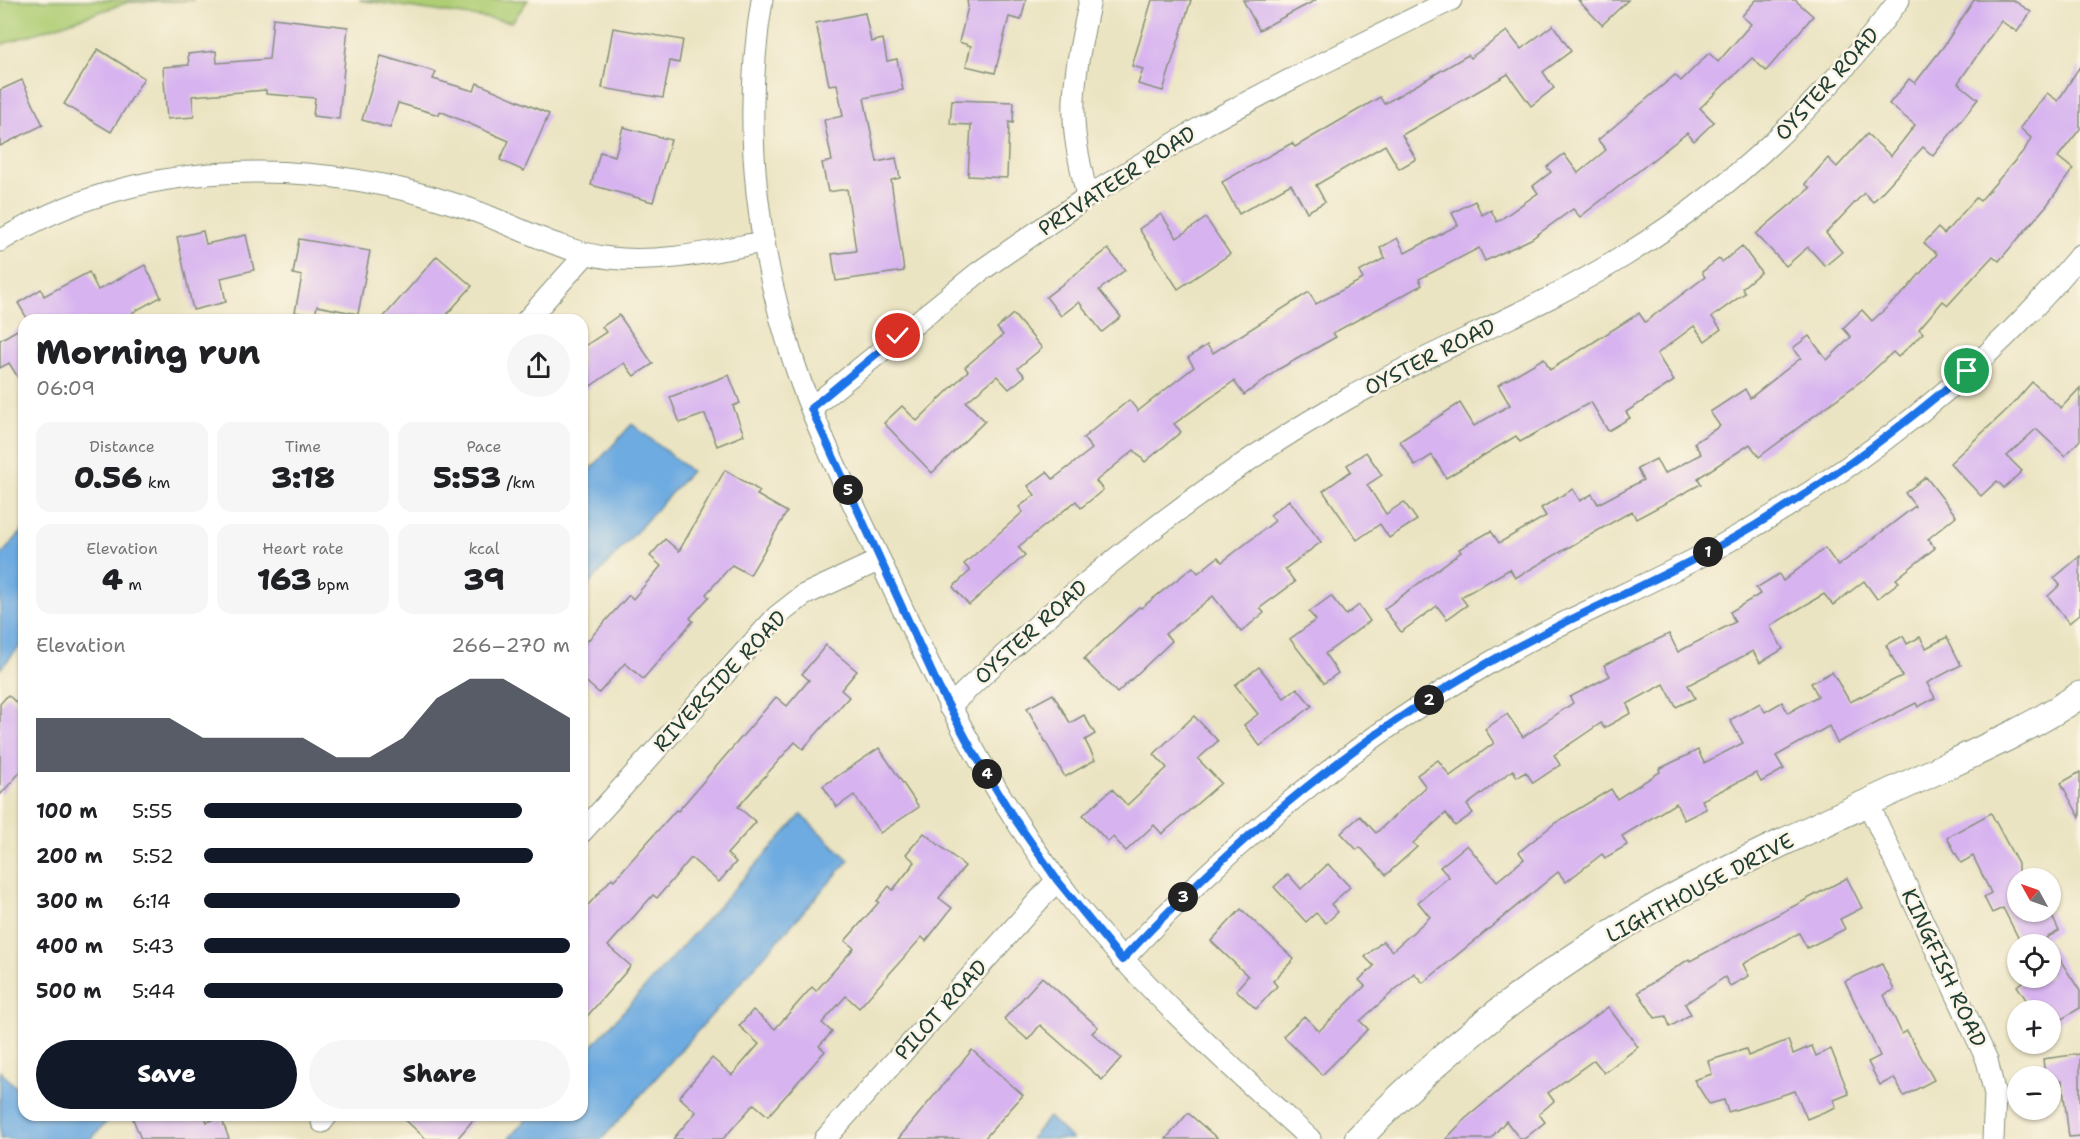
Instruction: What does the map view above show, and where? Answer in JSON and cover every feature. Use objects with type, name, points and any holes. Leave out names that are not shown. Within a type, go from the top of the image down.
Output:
[{"type":"street","points":[[762,0],[754,74],[755,181],[763,242],[782,324],[811,408],[949,707],[1012,815],[1057,880],[1122,960],[1192,1032],[1310,1139]]},
{"type":"street","points":[[1087,197],[1075,132],[1075,97],[1080,45],[1090,0]]},
{"type":"street","name":"PRIVATEER ROAD","points":[[811,408],[979,272],[1087,197],[1206,124],[1451,0]]},
{"type":"street","name":"OYSTER ROAD","points":[[949,707],[1019,639],[1110,561],[1186,504],[1264,450],[1346,400],[1430,355],[1574,285],[1624,256],[1695,209],[1799,120],[1867,43],[1899,0]]},
{"type":"street","points":[[0,241],[55,212],[142,183],[195,174],[273,172],[347,178],[408,190],[464,207],[550,244],[586,254],[650,259],[763,242]]},
{"type":"street","points":[[532,314],[586,254]]},
{"type":"street","points":[[1122,960],[1212,869],[1277,811],[1346,757],[1418,707],[1492,661],[1559,624],[1719,546],[1787,507],[1852,464],[1915,416],[1967,371],[2024,317],[2080,255]]},
{"type":"street","name":"RIVERSIDE ROAD","points":[[588,825],[777,616],[804,595],[880,560]]},
{"type":"street","name":"LIGHTHOUSE DRIVE","points":[[1358,1139],[1397,1098],[1455,1046],[1517,996],[1581,951],[1648,910],[1718,873],[2010,736],[2080,695]]},
{"type":"street","name":"KINGFISH ROAD","points":[[1868,803],[1987,1060],[1995,1095],[1993,1139]]},
{"type":"street","name":"PILOT ROAD","points":[[825,1139],[1057,880]]},
{"type":"green space","points":[[0,0],[194,0],[129,2],[0,45]]},
{"type":"green space","points":[[359,0],[528,0],[512,22]]},
{"type":"water","points":[[632,424],[691,471],[588,585],[588,472]]},
{"type":"water","points":[[18,536],[18,649],[0,669],[0,556]]},
{"type":"water","points":[[801,815],[849,860],[602,1139],[508,1139],[524,1121],[588,1121],[588,1050]]},
{"type":"water","points":[[0,1071],[18,1089],[18,1121],[108,1121],[91,1139],[0,1139]]},
{"type":"water","points":[[1049,1117],[1072,1139],[1030,1139]]},
{"type":"building","points":[[967,0],[1026,0],[1021,20],[1009,17],[995,73],[966,66],[971,46],[959,42],[968,7]]},
{"type":"building","points":[[1152,0],[1191,0],[1163,91],[1138,84],[1143,69],[1132,66]]},
{"type":"building","points":[[1243,0],[1316,0],[1259,30]]},
{"type":"building","points":[[1578,0],[1628,0],[1602,25]]},
{"type":"building","points":[[1756,0],[1795,0],[1813,16],[1766,71],[1752,58],[1700,108],[1714,122],[1694,141],[1687,133],[1580,217],[1573,209],[1531,239],[1485,261],[1479,248],[1419,279],[1422,285],[1333,333],[1336,337],[1279,369],[1244,395],[1234,381],[1174,424],[1181,432],[1145,462],[1134,450],[1096,481],[1103,490],[1081,508],[1076,501],[1018,547],[1025,555],[969,605],[953,587],[970,571],[964,564],[1023,512],[1019,507],[1035,495],[1028,486],[1047,472],[1053,479],[1092,449],[1083,438],[1129,400],[1138,411],[1194,367],[1188,358],[1207,345],[1213,353],[1309,292],[1316,304],[1363,279],[1359,272],[1385,258],[1380,248],[1397,238],[1405,253],[1458,225],[1452,213],[1475,201],[1482,215],[1491,210],[1497,222],[1538,193],[1533,186],[1551,172],[1547,167],[1564,154],[1578,173],[1606,150],[1598,140],[1675,75],[1681,81],[1709,53],[1718,62],[1751,24],[1742,16]]},
{"type":"building","points":[[1974,0],[2013,0],[2031,12],[2017,32],[2001,21],[1958,83],[1978,99],[1933,156],[1923,147],[1873,202],[1864,193],[1826,233],[1842,252],[1825,266],[1808,247],[1786,266],[1756,234],[1810,188],[1805,184],[1828,158],[1837,167],[1867,134],[1891,156],[1915,125],[1889,104],[1909,79],[1915,83],[1943,47]]},
{"type":"building","points":[[865,13],[871,42],[883,39],[887,61],[897,59],[903,90],[864,98],[877,162],[896,158],[900,178],[891,180],[904,271],[836,281],[832,254],[856,251],[847,189],[828,192],[822,163],[832,161],[824,120],[843,116],[837,84],[829,85],[816,23]]},
{"type":"building","points":[[273,18],[348,27],[339,119],[313,116],[315,98],[266,94],[266,90],[192,96],[194,117],[167,119],[163,67],[189,65],[188,54],[216,51],[217,63],[269,59]]},
{"type":"building","points":[[1553,25],[1571,51],[1543,72],[1554,88],[1531,106],[1508,74],[1402,135],[1416,159],[1399,169],[1385,145],[1316,185],[1325,202],[1307,212],[1291,184],[1239,214],[1222,182],[1292,143],[1295,147],[1380,97],[1384,104],[1468,55],[1470,58],[1507,31],[1521,49]]},
{"type":"building","points":[[613,28],[683,40],[679,63],[670,61],[663,98],[602,88]]},
{"type":"building","points":[[98,49],[144,78],[111,132],[64,104]]},
{"type":"building","points":[[381,56],[436,72],[433,79],[474,91],[477,83],[549,114],[524,171],[500,160],[509,141],[440,111],[439,115],[398,103],[390,128],[362,120]]},
{"type":"building","points":[[2080,66],[2080,129],[2058,157],[2073,169],[2047,205],[1999,261],[1993,256],[1948,305],[1943,301],[1919,329],[1923,333],[1898,357],[1893,352],[1865,378],[1759,457],[1750,444],[1698,478],[1701,484],[1636,519],[1632,511],[1515,578],[1510,569],[1461,597],[1467,605],[1447,619],[1437,606],[1401,632],[1384,609],[1461,552],[1459,549],[1491,531],[1499,543],[1546,516],[1541,508],[1573,489],[1580,501],[1592,494],[1598,504],[1643,480],[1637,469],[1656,459],[1664,474],[1701,454],[1694,443],[1720,426],[1710,412],[1745,389],[1750,398],[1801,358],[1793,348],[1809,336],[1827,360],[1851,337],[1843,328],[1862,310],[1872,321],[1905,291],[1937,254],[1924,243],[1938,228],[1944,234],[1976,198],[1980,201],[2025,149],[2031,138],[2020,128],[2047,93],[2058,101]]},
{"type":"building","points":[[22,80],[43,125],[0,146],[0,90]]},
{"type":"building","points":[[952,100],[1014,102],[1013,123],[1009,122],[1007,178],[968,176],[971,125],[950,124]]},
{"type":"building","points":[[623,127],[671,140],[653,202],[591,185],[600,152],[615,156]]},
{"type":"building","points":[[1161,214],[1177,238],[1206,218],[1230,254],[1178,289],[1139,229]]},
{"type":"building","points":[[203,231],[206,244],[246,235],[254,270],[221,278],[226,302],[193,310],[177,237]]},
{"type":"building","points":[[299,239],[370,251],[358,314],[317,306],[315,314],[295,312],[302,276],[293,274]]},
{"type":"building","points":[[1742,246],[1761,272],[1742,288],[1745,293],[1712,317],[1721,329],[1705,341],[1694,326],[1657,354],[1674,381],[1626,412],[1630,418],[1608,431],[1591,402],[1520,442],[1516,436],[1446,478],[1432,455],[1415,466],[1400,441],[1460,403],[1474,426],[1510,405],[1498,385],[1544,358],[1550,370],[1639,313],[1645,322],[1705,277],[1702,272],[1719,259],[1722,262]]},
{"type":"building","points":[[1108,249],[1125,270],[1099,290],[1121,317],[1102,332],[1079,302],[1061,316],[1046,297]]},
{"type":"building","points":[[437,256],[472,286],[447,314],[386,314]]},
{"type":"building","points":[[145,265],[161,297],[133,312],[134,314],[24,314],[18,303],[41,289],[44,296],[89,272],[98,290]]},
{"type":"building","points":[[1013,314],[1042,348],[1018,368],[1025,376],[1009,389],[997,376],[966,402],[985,421],[932,473],[884,423],[902,406],[917,421],[968,371],[965,367],[1003,335],[997,328]]},
{"type":"building","points":[[619,315],[653,364],[634,376],[624,363],[588,388],[588,344],[606,332],[602,327]]},
{"type":"building","points":[[18,330],[18,377],[9,363],[0,368],[0,340]]},
{"type":"building","points":[[729,375],[740,403],[733,406],[744,435],[717,446],[705,414],[680,423],[670,397]]},
{"type":"building","points":[[2032,382],[2061,408],[2080,388],[2080,440],[2065,456],[2036,429],[2007,456],[2022,471],[2004,488],[1997,481],[1981,496],[1950,463],[2011,406]]},
{"type":"building","points":[[1366,452],[1382,475],[1367,485],[1386,514],[1404,502],[1417,520],[1389,538],[1380,524],[1357,540],[1323,491],[1351,471],[1347,465]]},
{"type":"building","points":[[725,470],[760,491],[757,495],[787,512],[750,575],[732,565],[706,594],[709,597],[690,618],[693,621],[643,679],[625,663],[599,693],[588,683],[588,640],[629,595],[633,599],[661,566],[650,556],[665,539],[679,551]]},
{"type":"building","points":[[1926,477],[1956,516],[1928,539],[1935,548],[1896,579],[1899,582],[1877,599],[1864,581],[1833,605],[1824,594],[1770,626],[1783,649],[1760,663],[1753,651],[1688,685],[1695,698],[1676,707],[1664,684],[1627,704],[1631,713],[1604,728],[1601,723],[1554,755],[1560,765],[1533,783],[1526,772],[1517,777],[1513,770],[1467,805],[1473,813],[1455,826],[1446,813],[1413,843],[1417,847],[1386,875],[1360,847],[1357,850],[1341,833],[1360,816],[1376,833],[1426,787],[1417,775],[1438,760],[1450,776],[1494,743],[1485,729],[1507,714],[1523,737],[1573,703],[1570,697],[1610,676],[1604,665],[1669,634],[1678,652],[1735,622],[1730,612],[1760,594],[1756,588],[1779,574],[1783,581],[1825,548],[1838,566],[1915,506],[1905,493]]},
{"type":"building","points":[[1289,500],[1321,542],[1285,569],[1295,582],[1260,608],[1264,613],[1241,632],[1213,596],[1165,634],[1172,641],[1117,693],[1084,659],[1139,607],[1141,608],[1193,567],[1198,573],[1218,557],[1222,562],[1275,521],[1270,515]]},
{"type":"building","points":[[2080,556],[2080,614],[2069,623],[2048,596],[2060,585],[2054,578]]},
{"type":"building","points":[[1331,596],[1346,615],[1359,605],[1370,621],[1325,654],[1338,673],[1324,683],[1290,639],[1316,620],[1309,612]]},
{"type":"building","points":[[1903,636],[1907,644],[1920,637],[1926,648],[1947,637],[1961,665],[1927,683],[1935,698],[1918,707],[1916,703],[1837,743],[1829,726],[1776,756],[1784,769],[1761,782],[1756,773],[1702,800],[1706,809],[1684,820],[1676,803],[1622,836],[1627,845],[1605,858],[1602,854],[1566,882],[1558,872],[1423,983],[1414,973],[1360,1021],[1368,1029],[1322,1075],[1283,1036],[1304,1016],[1319,1031],[1365,986],[1359,980],[1374,966],[1365,957],[1383,941],[1392,951],[1430,917],[1418,902],[1449,877],[1440,867],[1467,845],[1497,881],[1524,859],[1519,852],[1555,823],[1611,789],[1617,799],[1660,772],[1659,769],[1698,750],[1704,763],[1743,743],[1730,720],[1760,703],[1765,712],[1782,702],[1788,713],[1818,696],[1811,683],[1832,672],[1850,702],[1902,676],[1886,645]]},
{"type":"building","points":[[826,645],[857,671],[841,690],[849,697],[803,749],[795,742],[738,807],[756,822],[727,854],[736,862],[719,882],[691,858],[657,898],[653,895],[608,946],[631,966],[588,1015],[588,905],[612,878],[614,880],[676,810],[678,811],[776,697],[787,706],[809,680],[802,674]]},
{"type":"building","points":[[1259,667],[1284,698],[1297,688],[1312,706],[1260,746],[1244,725],[1258,714],[1235,685]]},
{"type":"building","points":[[1053,694],[1070,723],[1084,715],[1095,734],[1085,740],[1095,760],[1065,777],[1027,708]]},
{"type":"building","points":[[8,695],[18,704],[18,775],[0,795],[0,704]]},
{"type":"building","points":[[1194,716],[1218,741],[1198,759],[1221,783],[1162,834],[1154,825],[1126,851],[1113,837],[1108,842],[1083,815],[1112,789],[1127,805],[1167,768],[1154,754]]},
{"type":"building","points":[[879,748],[919,807],[880,833],[854,795],[837,807],[823,786]]},
{"type":"building","points":[[2080,772],[2080,818],[2061,783]]},
{"type":"building","points":[[1991,813],[2018,864],[2018,868],[2007,868],[2007,916],[2003,908],[1992,913],[1984,897],[1991,893],[1973,856],[1961,863],[1947,837]]},
{"type":"building","points":[[924,833],[965,866],[939,898],[952,908],[926,941],[922,937],[859,1008],[846,996],[822,1023],[832,1032],[819,1046],[825,1051],[768,1116],[754,1104],[723,1139],[673,1139],[696,1112],[679,1097],[712,1058],[732,1075],[759,1044],[739,1026],[753,1010],[775,1029],[812,987],[816,991],[854,948],[845,941],[879,902],[877,901],[889,886],[893,890],[915,862],[906,854]]},
{"type":"building","points":[[1328,864],[1350,887],[1331,904],[1338,912],[1326,923],[1316,913],[1306,922],[1274,887],[1288,874],[1301,889]]},
{"type":"building","points":[[1847,878],[1862,908],[1840,919],[1845,929],[1807,948],[1799,933],[1743,964],[1749,976],[1730,986],[1725,977],[1685,1004],[1691,1014],[1670,1027],[1666,1016],[1655,1018],[1638,992],[1689,959],[1690,961]]},
{"type":"building","points":[[1241,909],[1294,959],[1273,981],[1277,986],[1256,1009],[1236,990],[1248,976],[1211,941]]},
{"type":"building","points":[[2010,922],[2055,922],[2059,931],[2053,934],[2016,934]]},
{"type":"building","points":[[2061,961],[2080,991],[2080,1008],[2061,1019],[2061,1000],[2026,1000],[2018,988],[2061,988]]},
{"type":"building","points":[[1882,964],[1894,990],[1884,995],[1902,1034],[1907,1031],[1934,1080],[1904,1096],[1894,1078],[1880,1085],[1868,1062],[1880,1056],[1845,981]]},
{"type":"building","points":[[1042,977],[1098,1027],[1092,1033],[1121,1058],[1102,1080],[1040,1025],[1028,1040],[1004,1019]]},
{"type":"building","points":[[1608,1007],[1638,1047],[1604,1073],[1594,1060],[1548,1093],[1554,1101],[1539,1114],[1545,1122],[1524,1139],[1520,1139],[1506,1121],[1490,1139],[1446,1139],[1465,1119],[1536,1060]]},
{"type":"building","points":[[1788,1040],[1793,1054],[1812,1046],[1816,1056],[1831,1049],[1849,1094],[1834,1100],[1836,1107],[1807,1119],[1795,1091],[1728,1112],[1724,1100],[1709,1104],[1694,1080],[1712,1074],[1708,1061],[1746,1049],[1748,1056]]},
{"type":"building","points":[[972,1050],[1023,1095],[984,1139],[898,1139]]},
{"type":"building","points":[[2080,1054],[2080,1136],[2069,1137],[2061,1066],[2044,1066],[2043,1059]]},
{"type":"building","points":[[1188,1113],[1218,1139],[1166,1139]]},
{"type":"building","points":[[134,1121],[222,1121],[229,1139],[141,1139]]},
{"type":"building","points":[[407,1121],[472,1121],[457,1139],[426,1139]]},
{"type":"route","points":[[898,336],[811,408],[939,688],[971,748],[1012,815],[1057,880],[1122,960],[1149,930],[1212,869],[1277,811],[1346,757],[1418,707],[1492,661],[1569,619],[1719,546],[1787,507],[1852,464],[1915,416],[1967,371]]}]
